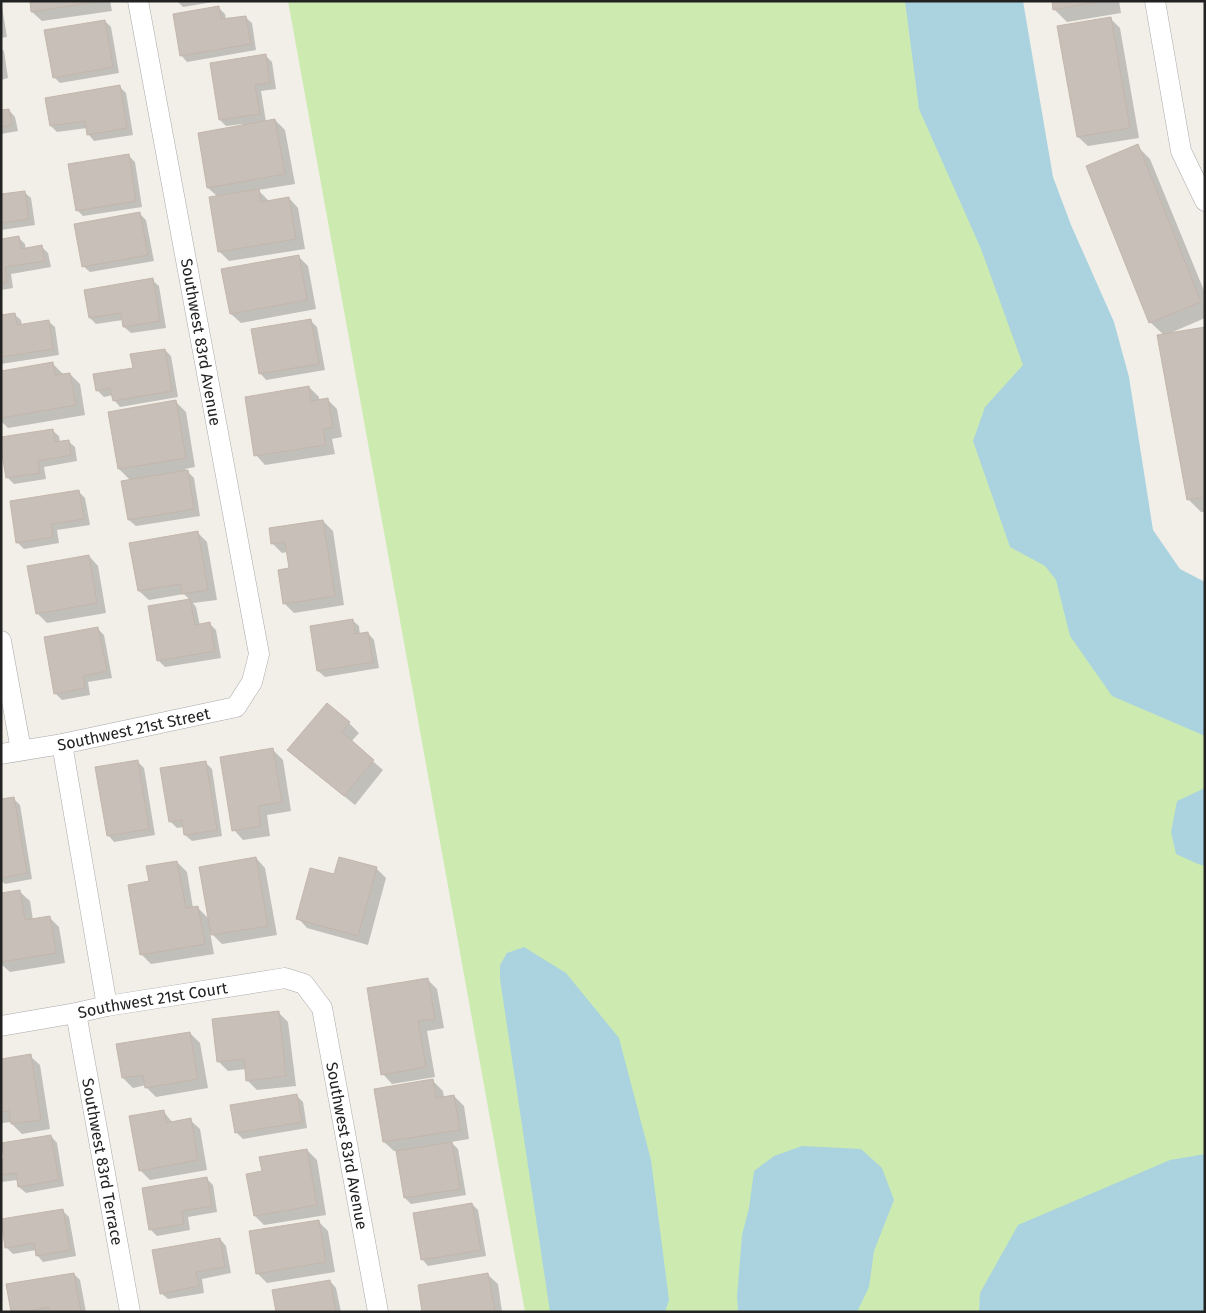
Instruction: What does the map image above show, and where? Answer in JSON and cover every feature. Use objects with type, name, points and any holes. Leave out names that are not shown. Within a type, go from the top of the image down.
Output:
[{"type":"street","name":"Southwest 83rd Avenue","points":[[138,1],[259,654],[252,682]]},
{"type":"street","points":[[1155,1],[1181,151],[1205,201]]},
{"type":"street","points":[[1,641],[11,752]]},
{"type":"street","name":"Southwest 21st Street","points":[[11,752],[62,744],[236,707],[252,682]]},
{"type":"street","points":[[62,744],[107,1006]]},
{"type":"street","name":"Southwest 21st Court","points":[[1,1026],[107,1006],[284,978],[304,984]]},
{"type":"street","name":"Southwest 83rd Avenue","points":[[304,984],[322,1008],[378,1312]]},
{"type":"street","name":"Southwest 83rd Terrace","points":[[76,1013],[130,1312]]},
{"type":"green space","points":[[288,1],[965,1],[1149,628],[1205,605],[1205,1312],[525,1312]]},
{"type":"water","points":[[905,1],[1023,1],[1053,177],[1071,225],[1114,322],[1129,377],[1153,530],[1180,569],[1205,582],[1205,736],[1112,696],[1070,636],[1056,580],[1045,566],[1010,547],[973,441],[985,407],[1023,365],[981,249],[919,109]]},
{"type":"water","points":[[1205,788],[1205,866],[1176,854],[1171,832],[1177,801]]},
{"type":"water","points":[[524,947],[566,973],[619,1038],[651,1160],[669,1300],[665,1312],[550,1312],[500,979],[500,965],[507,953]]},
{"type":"water","points":[[802,1146],[861,1149],[882,1168],[894,1200],[874,1251],[869,1287],[857,1312],[738,1312],[737,1296],[742,1235],[749,1208],[754,1171],[774,1156]]},
{"type":"water","points":[[1205,1154],[1205,1312],[979,1312],[980,1293],[1018,1225],[1170,1160]]},
{"type":"building","points":[[30,1],[102,1],[31,12]]},
{"type":"building","points":[[1052,1],[1102,1],[1053,10]]},
{"type":"building","points":[[219,6],[221,19],[246,16],[251,44],[180,56],[173,14]]},
{"type":"building","points":[[1111,17],[1130,128],[1077,137],[1057,26]]},
{"type":"building","points":[[105,20],[113,67],[53,78],[44,30]]},
{"type":"building","points":[[266,54],[270,83],[255,85],[260,114],[219,120],[210,63]]},
{"type":"building","points":[[120,85],[127,128],[87,135],[85,121],[50,126],[45,98]]},
{"type":"building","points":[[9,109],[12,125],[1,127],[1,110]]},
{"type":"building","points":[[275,119],[285,174],[207,188],[198,133]]},
{"type":"building","points":[[1138,144],[1201,302],[1149,323],[1086,166]]},
{"type":"building","points":[[129,154],[136,201],[76,211],[68,164]]},
{"type":"building","points":[[259,189],[261,202],[289,197],[296,239],[218,252],[209,197]]},
{"type":"building","points":[[25,191],[29,219],[1,223],[1,194]]},
{"type":"building","points":[[140,212],[148,255],[82,267],[74,224]]},
{"type":"building","points":[[19,236],[21,249],[42,245],[45,261],[5,267],[7,282],[1,283],[1,239]]},
{"type":"building","points":[[299,255],[307,300],[230,314],[221,269]]},
{"type":"building","points":[[153,278],[160,321],[123,327],[121,313],[89,318],[84,290]]},
{"type":"building","points":[[15,313],[17,325],[49,320],[53,349],[1,357],[1,315]]},
{"type":"building","points":[[311,319],[319,364],[259,374],[251,329]]},
{"type":"building","points":[[1205,327],[1205,497],[1187,500],[1157,335]]},
{"type":"building","points":[[165,349],[172,391],[113,401],[110,388],[96,391],[93,374],[133,368],[130,354]]},
{"type":"building","points":[[53,362],[55,375],[70,373],[76,405],[1,418],[1,371]]},
{"type":"building","points":[[309,386],[311,401],[328,398],[333,428],[323,429],[326,445],[254,456],[245,397]]},
{"type":"building","points":[[176,400],[186,458],[118,469],[108,412]]},
{"type":"building","points":[[53,429],[55,442],[69,440],[71,455],[38,461],[40,473],[6,478],[1,437]]},
{"type":"building","points":[[188,470],[194,509],[128,520],[121,481]]},
{"type":"building","points":[[79,490],[84,519],[51,524],[53,537],[16,543],[10,501]]},
{"type":"building","points":[[323,520],[335,596],[283,604],[278,570],[289,568],[285,542],[271,544],[269,528]]},
{"type":"building","points":[[198,531],[208,590],[182,594],[180,584],[138,591],[129,543]]},
{"type":"building","points":[[89,555],[97,603],[36,614],[27,566]]},
{"type":"building","points":[[190,599],[195,625],[210,622],[215,651],[157,661],[148,606]]},
{"type":"building","points":[[353,619],[355,634],[368,632],[373,662],[317,671],[310,626]]},
{"type":"building","points":[[98,627],[107,671],[83,676],[85,688],[54,694],[44,637]]},
{"type":"building","points":[[327,703],[350,722],[342,732],[374,760],[344,796],[287,750]]},
{"type":"building","points":[[273,748],[282,802],[258,806],[261,826],[232,831],[220,757]]},
{"type":"building","points":[[138,760],[149,829],[107,836],[95,767]]},
{"type":"building","points":[[206,761],[217,830],[184,835],[182,820],[169,822],[160,768]]},
{"type":"building","points":[[14,797],[27,873],[1,878],[1,799]]},
{"type":"building","points":[[256,857],[268,926],[211,935],[199,867]]},
{"type":"building","points":[[339,857],[377,867],[358,936],[296,919],[310,868],[334,874]]},
{"type":"building","points":[[177,861],[186,908],[198,906],[205,944],[140,955],[128,885],[149,881],[146,866]]},
{"type":"building","points":[[20,890],[25,920],[50,916],[56,953],[1,962],[1,893]]},
{"type":"building","points":[[428,978],[435,1019],[418,1021],[426,1067],[381,1075],[367,988]]},
{"type":"building","points":[[279,1011],[286,1076],[246,1081],[244,1059],[217,1062],[212,1019]]},
{"type":"building","points":[[190,1032],[198,1079],[145,1088],[143,1075],[122,1078],[116,1044]]},
{"type":"building","points":[[31,1054],[41,1120],[11,1124],[9,1111],[1,1112],[1,1059]]},
{"type":"building","points":[[433,1079],[436,1098],[454,1095],[460,1130],[383,1142],[374,1089]]},
{"type":"building","points":[[297,1094],[302,1122],[235,1133],[230,1105]]},
{"type":"building","points":[[164,1110],[166,1123],[191,1118],[198,1160],[139,1171],[129,1116]]},
{"type":"building","points":[[51,1135],[59,1180],[18,1187],[16,1173],[1,1175],[1,1159],[4,1159],[1,1143]]},
{"type":"building","points":[[452,1142],[460,1189],[404,1198],[396,1151]]},
{"type":"building","points":[[307,1149],[317,1205],[254,1216],[246,1174],[262,1171],[259,1157]]},
{"type":"building","points":[[207,1177],[212,1206],[182,1211],[184,1224],[149,1230],[142,1188]]},
{"type":"building","points":[[472,1203],[481,1250],[421,1260],[413,1213]]},
{"type":"building","points":[[63,1209],[70,1250],[36,1256],[34,1243],[5,1248],[1,1219]]},
{"type":"building","points":[[319,1220],[326,1262],[256,1274],[249,1231]]},
{"type":"building","points":[[220,1238],[225,1267],[196,1272],[199,1286],[160,1294],[152,1250]]},
{"type":"building","points":[[74,1273],[81,1312],[50,1312],[49,1307],[25,1312],[11,1312],[6,1284]]},
{"type":"building","points":[[488,1273],[495,1312],[422,1312],[418,1285]]},
{"type":"building","points":[[330,1280],[336,1312],[276,1312],[272,1290]]}]
